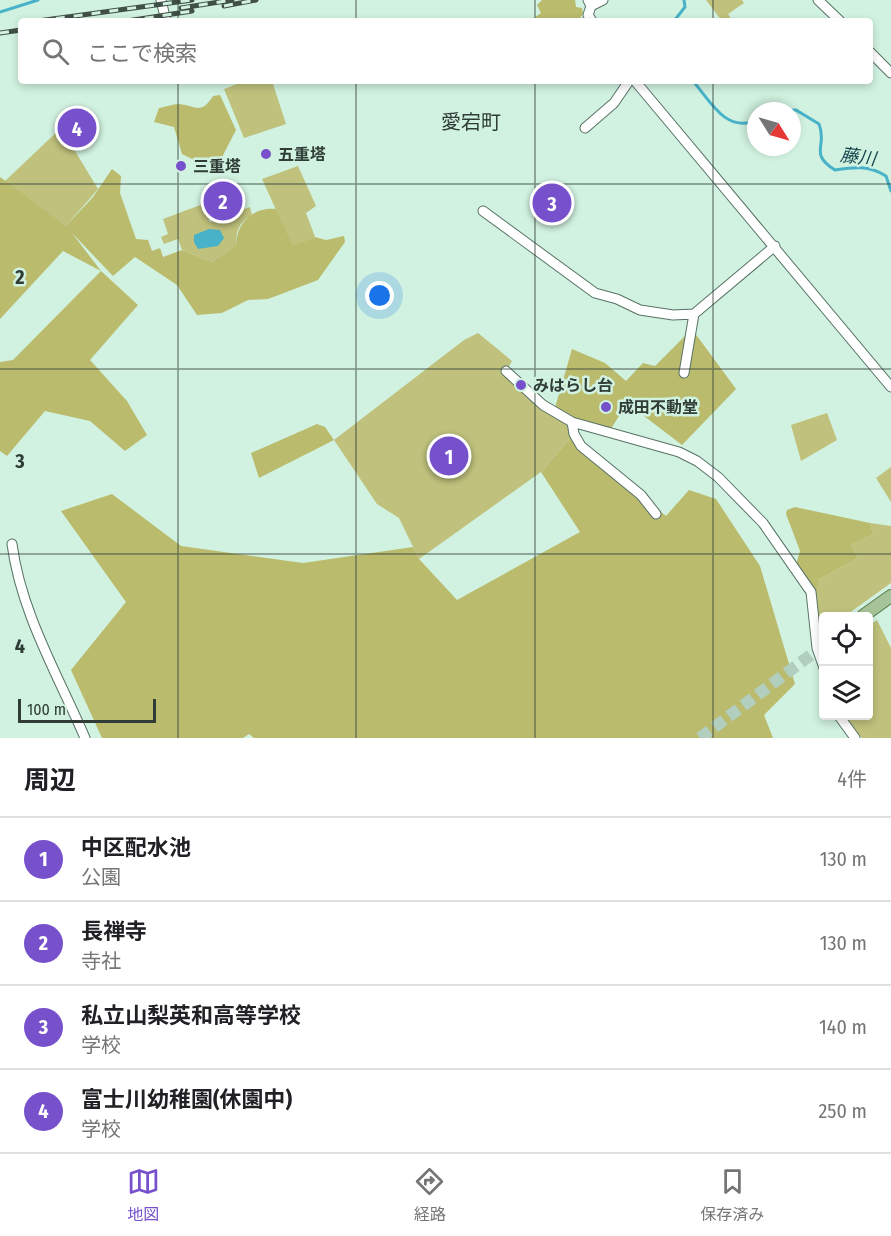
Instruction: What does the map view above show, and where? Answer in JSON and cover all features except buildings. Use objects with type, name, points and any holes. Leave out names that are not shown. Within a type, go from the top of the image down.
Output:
[{"type":"main road","points":[[868,612],[891,596]]},
{"type":"street","points":[[161,0],[165,18]]},
{"type":"street","points":[[590,18],[589,3],[603,0]]},
{"type":"street","points":[[818,0],[837,18]]},
{"type":"street","points":[[873,55],[891,73]]},
{"type":"street","points":[[585,128],[614,102],[627,84]]},
{"type":"street","points":[[637,84],[775,246],[891,387]]},
{"type":"street","points":[[483,211],[595,293],[616,299],[640,310],[673,315],[693,314],[775,246]]},
{"type":"street","points":[[684,373],[693,314]]},
{"type":"street","points":[[506,371],[543,405],[572,422],[679,452],[697,461],[729,488],[763,523],[812,592],[817,648],[823,666]]},
{"type":"street","points":[[572,422],[574,434],[581,446],[640,495],[656,514]]},
{"type":"street","points":[[12,544],[16,574],[27,607],[85,738]]},
{"type":"street","points":[[842,720],[853,737]]},
{"type":"green space","points":[[706,0],[742,0],[744,3],[728,14],[731,18],[720,18]]},
{"type":"green space","points":[[237,84],[273,84],[286,124],[244,138],[224,89]]},
{"type":"green space","points":[[61,128],[98,189],[66,226],[4,182]]},
{"type":"green space","points":[[298,166],[316,206],[306,213],[315,237],[293,247],[262,179]]},
{"type":"green space","points":[[203,204],[210,222],[250,207],[252,215],[239,227],[237,244],[212,262],[182,250],[178,239],[164,244],[161,237],[168,234],[163,219]]},
{"type":"green space","points":[[478,333],[512,361],[506,371],[572,422],[574,434],[541,472],[419,559],[399,518],[377,504],[334,440],[464,340]]},
{"type":"green space","points":[[827,413],[837,440],[801,461],[791,425]]},
{"type":"green space","points":[[891,467],[891,502],[876,478]]},
{"type":"green space","points":[[870,523],[891,526],[891,583],[851,612],[819,612],[819,655],[817,648],[818,580],[858,558],[851,545],[873,534]]},
{"type":"green space","points":[[877,620],[891,648],[891,738],[862,738],[843,720],[873,720],[873,623]]},
{"type":"shaded area","points":[[542,0],[575,0],[576,7],[582,8],[583,14],[580,18],[534,18],[541,13],[537,5]]},
{"type":"shaded area","points":[[220,95],[236,130],[220,161],[199,167],[192,159],[182,154],[174,127],[154,122],[159,108],[179,104],[198,108],[205,106],[213,96]]},
{"type":"shaded area","points":[[112,169],[121,176],[120,193],[136,239],[148,240],[152,251],[160,248],[163,257],[182,250],[212,262],[237,244],[239,229],[248,218],[254,213],[268,209],[276,209],[293,246],[315,237],[326,240],[344,236],[345,242],[318,280],[268,299],[248,300],[222,313],[197,315],[177,285],[135,257],[113,276],[72,233],[101,271],[63,251],[0,319],[0,177],[66,226],[93,197]]},
{"type":"shaded area","points":[[101,271],[138,305],[90,360],[127,401],[147,435],[125,451],[90,421],[45,411],[7,456],[0,451],[0,362],[13,360]]},
{"type":"shaded area","points":[[692,329],[736,389],[682,445],[627,403],[609,432],[554,411],[572,349],[605,363],[626,381],[643,363],[655,366]]},
{"type":"shaded area","points":[[317,424],[325,427],[334,440],[259,478],[251,453]]},
{"type":"shaded area","points":[[574,434],[581,446],[666,516],[689,490],[716,499],[760,566],[795,684],[764,715],[773,738],[254,738],[249,734],[243,738],[102,738],[71,670],[126,602],[61,511],[112,494],[181,546],[303,563],[413,547],[419,559],[457,600],[580,532],[541,472]]},
{"type":"shaded area","points":[[795,507],[870,523],[873,534],[851,545],[858,558],[818,580],[817,648],[811,592],[795,568],[800,551],[786,514],[787,510]]},
{"type":"water","points":[[209,229],[220,230],[224,238],[218,246],[198,249],[194,242],[194,235]]},
{"type":"waterway","name":"藤川","points":[[0,12],[38,0]]},
{"type":"waterway","name":"藤川","points":[[676,18],[685,7],[684,0]]},
{"type":"waterway","name":"藤川","points":[[695,84],[727,119],[747,123]]},
{"type":"waterway","name":"藤川","points":[[801,113],[819,124],[822,138],[820,154],[827,164],[835,170],[867,168],[880,172],[886,176],[891,191]]},
{"type":"tunnel","points":[[700,738],[819,649]]},
{"type":"railway","points":[[60,18],[192,0]]},
{"type":"railway","points":[[181,8],[232,0]]},
{"type":"railway","points":[[224,6],[256,0]]},
{"type":"railway","points":[[146,18],[192,11]]},
{"type":"railway","points":[[0,33],[18,30]]},
{"type":"place","name":"富士川幼稚園(休園中)","points":[[77,128]]},
{"type":"place","name":"五重塔","points":[[266,154]]},
{"type":"place","name":"三重塔","points":[[181,166]]},
{"type":"place","name":"長禅寺","points":[[223,201]]},
{"type":"place","name":"私立山梨英和高等学校","points":[[552,203]]},
{"type":"place","name":"みはらし台","points":[[521,385]]},
{"type":"place","name":"成田不動堂","points":[[606,407]]},
{"type":"place","name":"中区配水池","points":[[449,456]]},
{"type":"district","name":"愛宕町","points":[[471,122]]}]
